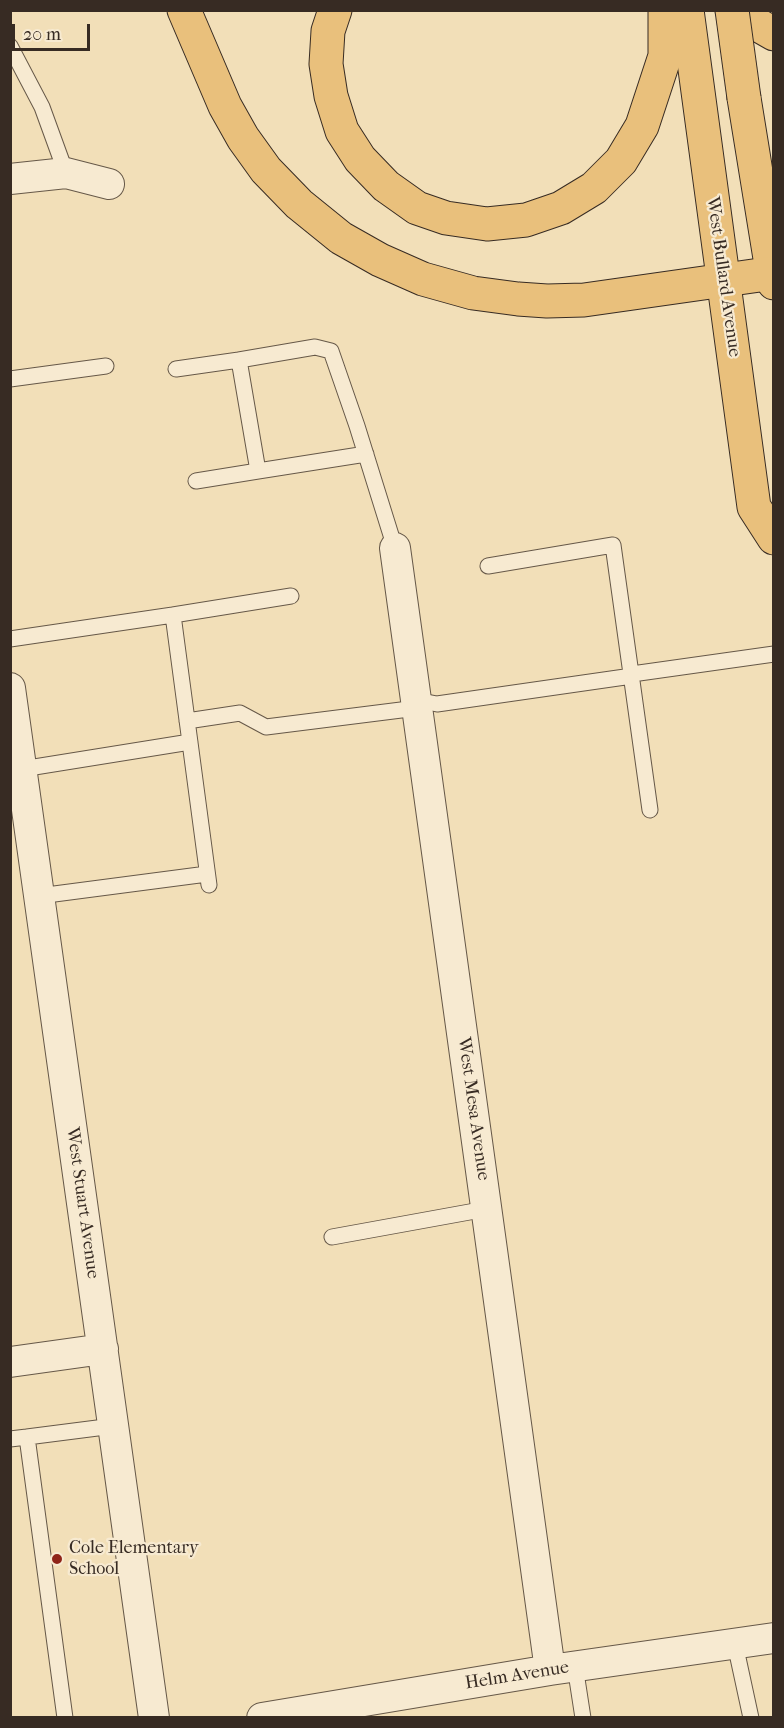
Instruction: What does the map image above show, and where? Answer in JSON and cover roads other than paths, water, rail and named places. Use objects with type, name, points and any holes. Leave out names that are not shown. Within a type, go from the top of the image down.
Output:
[{"type":"main road","points":[[184,10],[225,106],[243,138],[266,170],[299,204],[341,238],[380,260],[423,279],[473,293],[518,299],[584,300],[773,276],[732,10]]},
{"type":"main road","points":[[335,10],[328,31],[326,64],[330,96],[342,131],[360,159],[386,186],[417,208],[446,218],[487,224],[526,220],[561,208],[594,188],[621,161],[642,126],[664,56],[665,10]]},
{"type":"main road","name":"West Bullard Avenue","points":[[687,10],[754,507],[774,538]]},
{"type":"main road","points":[[732,10],[774,34]]},
{"type":"street","points":[[10,179],[66,173],[109,184]]},
{"type":"street","name":"West Mesa Avenue","points":[[395,548],[486,1209],[563,1668]]},
{"type":"street","name":"West Stuart Avenue","points":[[10,688],[154,1718]]},
{"type":"street","points":[[10,1362],[102,1349]]},
{"type":"street","name":"Helm Avenue","points":[[262,1718],[563,1668],[774,1638]]},
{"type":"lane","points":[[10,46],[42,107],[66,173]]},
{"type":"lane","points":[[176,369],[315,347],[331,351],[395,548]]},
{"type":"lane","points":[[239,360],[258,471]]},
{"type":"lane","points":[[10,379],[106,366]]},
{"type":"lane","points":[[196,481],[366,454]]},
{"type":"lane","points":[[488,566],[613,545],[650,810]]},
{"type":"lane","points":[[10,639],[291,596]]},
{"type":"lane","points":[[39,896],[208,879],[173,615]]},
{"type":"lane","points":[[187,721],[240,713],[266,727],[774,654]]},
{"type":"lane","points":[[22,769],[190,742]]},
{"type":"lane","points":[[332,1237],[486,1209]]},
{"type":"lane","points":[[10,1440],[113,1426]]},
{"type":"lane","points":[[27,1437],[65,1718]]},
{"type":"lane","points":[[735,1644],[751,1718]]},
{"type":"lane","points":[[563,1668],[583,1718]]},
{"type":"place","name":"Cole Elementary School","points":[[57,1559]]}]
